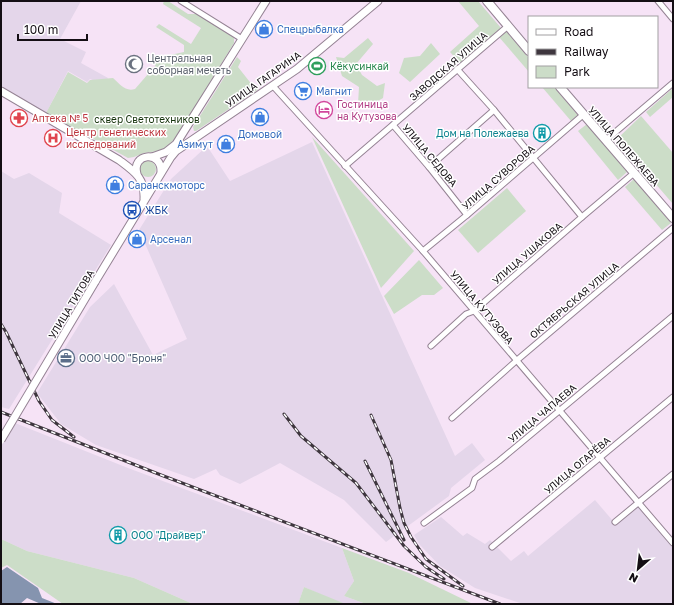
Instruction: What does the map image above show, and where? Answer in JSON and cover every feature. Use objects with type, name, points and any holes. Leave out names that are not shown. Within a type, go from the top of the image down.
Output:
[{"type":"main road","points":[[166,152],[176,144],[191,122],[266,1]]},
{"type":"main road","name":"УЛИЦА ГАГАРИНА","points":[[159,175],[170,157],[296,69],[378,1]]},
{"type":"main road","points":[[487,1],[528,50]]},
{"type":"main road","name":"УЛИЦА ПОЛЕЖАЕВА","points":[[561,88],[673,218]]},
{"type":"main road","points":[[1,91],[119,160],[139,177],[148,182],[159,175],[160,164],[152,157]]},
{"type":"main road","points":[[191,122],[190,130],[192,134],[200,135]]},
{"type":"main road","points":[[119,160],[139,160],[184,146]]},
{"type":"main road","points":[[139,160],[136,167],[144,191],[144,201]]},
{"type":"main road","name":"УЛИЦА ТИТОВА","points":[[1,440],[159,175]]},
{"type":"street","points":[[181,1],[242,39]]},
{"type":"street","points":[[658,1],[673,19]]},
{"type":"street","name":"ЗАВОДСКАЯ УЛИЦА","points":[[345,166],[508,26]]},
{"type":"street","points":[[457,69],[494,110],[582,217]]},
{"type":"street","points":[[606,140],[673,83]]},
{"type":"street","name":"УЛИЦА КУТУЗОВА","points":[[273,86],[423,252],[673,543]]},
{"type":"street","points":[[429,167],[494,110]]},
{"type":"street","name":"УЛИЦА СУВОРОВА","points":[[423,252],[584,114]]},
{"type":"street","name":"УЛИЦА СЕДОВА","points":[[393,125],[467,215]]},
{"type":"street","name":"УЛИЦА УШАКОВА","points":[[431,346],[466,314],[474,311],[634,173]]},
{"type":"street","name":"ОКТЯБРЬСКАЯ УЛИЦА","points":[[452,418],[516,361],[673,228]]},
{"type":"street","name":"УЛИЦА ЧАПАЕВА","points":[[424,523],[472,488],[475,479],[499,461],[673,316]]},
{"type":"street","name":"УЛИЦА ОГАРЁВА","points":[[492,547],[673,397]]},
{"type":"street","points":[[615,522],[673,474]]},
{"type":"shaded area","points":[[1,1],[81,1],[60,39],[86,52],[81,63],[108,78],[104,84],[90,79],[87,82],[68,71],[46,113],[1,86]]},
{"type":"shaded area","points":[[312,142],[455,456],[472,443],[485,460],[451,488],[449,496],[386,542],[344,500],[280,463],[240,484],[220,475],[216,469],[194,479],[96,445],[61,424],[37,393],[90,307],[114,284],[153,355],[187,339],[139,230],[171,179],[207,146],[230,181]]},
{"type":"shaded area","points":[[1,171],[14,179],[29,173],[62,193],[59,213],[111,245],[9,409],[1,407]]},
{"type":"shaded area","points":[[15,423],[128,468],[342,548],[354,581],[344,596],[366,604],[342,604],[304,587],[298,604],[193,604],[134,578],[27,551],[1,539],[1,446]]},
{"type":"shaded area","points":[[639,499],[673,539],[673,604],[523,604],[475,588],[440,566],[419,544],[414,535],[441,517],[463,536],[467,533],[485,544],[490,540],[511,561],[524,551],[528,556],[595,500],[613,521]]},
{"type":"green space","name":"сквер Светотехников","points":[[164,1],[168,1],[188,14],[197,14],[234,38],[234,43],[177,136],[167,147],[159,151],[144,153],[128,158],[46,113],[68,72],[87,83],[90,80],[113,78],[123,87],[131,90],[135,89],[155,66],[156,58],[184,52],[184,45],[156,27],[159,24],[191,44],[201,28],[163,4]]},
{"type":"green space","points":[[458,1],[478,1],[501,28],[460,63],[450,52],[479,26]]},
{"type":"green space","points":[[506,31],[528,57],[528,71],[499,37]]},
{"type":"green space","points":[[368,38],[373,44],[356,64],[362,75],[377,86],[385,83],[383,98],[364,109],[358,104],[359,87],[342,76],[336,57],[344,58]]},
{"type":"green space","points":[[431,43],[440,54],[410,82],[399,73],[404,58],[420,56]]},
{"type":"green space","points":[[237,57],[241,61],[238,67],[253,86],[259,89],[194,131],[193,127]]},
{"type":"green space","points":[[543,88],[555,88],[578,115],[571,121]]},
{"type":"green space","points":[[673,88],[673,97],[650,117],[646,112]]},
{"type":"green space","points":[[641,116],[673,153],[673,204],[617,139]]},
{"type":"green space","points":[[587,124],[627,172],[618,180],[578,131]]},
{"type":"green space","points":[[312,137],[414,251],[381,288]]},
{"type":"green space","points":[[148,161],[154,163],[156,169],[154,175],[148,177],[142,175],[140,169],[142,163]]},
{"type":"green space","points":[[634,179],[671,223],[662,230],[625,187]]},
{"type":"green space","points":[[507,188],[526,211],[478,253],[458,230]]},
{"type":"green space","points":[[419,260],[443,288],[434,295],[422,295],[394,314],[384,296]]},
{"type":"green space","points":[[1,539],[27,551],[134,578],[193,604],[63,604],[7,565],[1,568]]},
{"type":"green space","points":[[342,548],[409,573],[473,604],[366,604],[344,596],[354,581]]},
{"type":"green space","points":[[304,587],[343,603],[298,604]]},
{"type":"water","points":[[7,567],[38,588],[42,598],[57,604],[41,604],[27,598],[20,604],[1,603],[1,571]]},
{"type":"railway","points":[[1,324],[39,401],[52,420],[74,437]]},
{"type":"railway","points":[[1,412],[161,475],[500,604]]},
{"type":"railway","points":[[284,414],[301,436],[356,483],[404,546],[426,567],[444,579]]},
{"type":"railway","points":[[371,415],[391,460],[400,508],[404,523],[411,537],[426,559],[463,586]]},
{"type":"railway","points":[[365,461],[404,540]]},
{"type":"place","name":"Спецрыбалка","points":[[264,29]]},
{"type":"place","name":"Центральная соборная мечеть","points":[[134,64]]},
{"type":"place","name":"Кёкусинкай","points":[[317,66]]},
{"type":"place","name":"Магнит","points":[[303,91]]},
{"type":"place","name":"Гостиница на Кутузова","points":[[324,110]]},
{"type":"place","name":"Домовой","points":[[260,117]]},
{"type":"place","name":"Аптека № 5","points":[[19,118]]},
{"type":"place","name":"Дом на Полежаева","points":[[542,133]]},
{"type":"place","name":"Центр генетических исследований","points":[[53,138]]},
{"type":"place","name":"Азимут","points":[[226,144]]},
{"type":"place","name":"Саранскмоторс","points":[[115,185]]},
{"type":"place","name":"ЖБК","points":[[132,210]]},
{"type":"place","name":"Арсенал","points":[[137,239]]},
{"type":"place","name":"ООО ЧОО \"Броня\"","points":[[66,358]]},
{"type":"place","name":"ООО \"Драйвер\"","points":[[118,535]]}]
